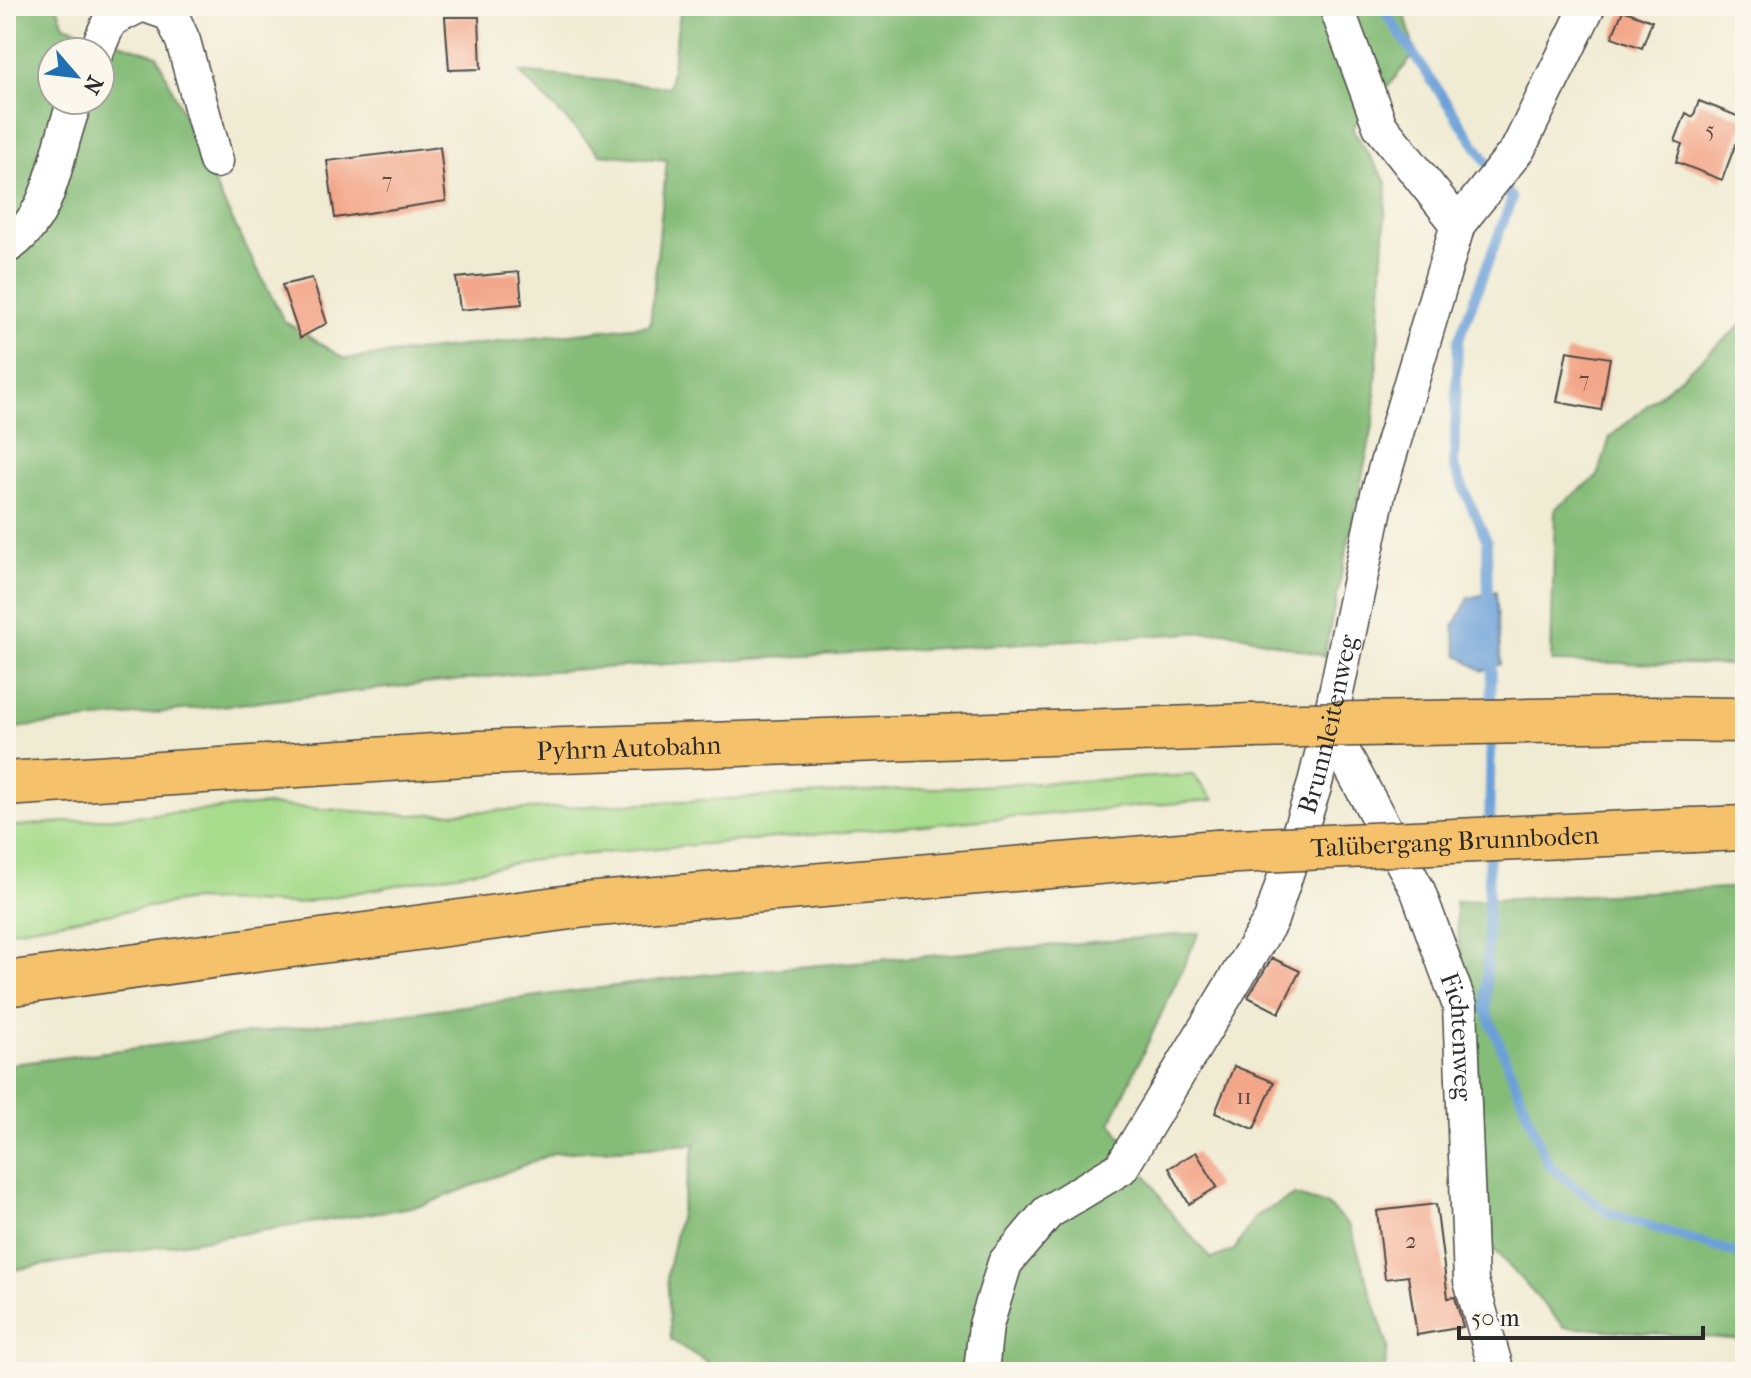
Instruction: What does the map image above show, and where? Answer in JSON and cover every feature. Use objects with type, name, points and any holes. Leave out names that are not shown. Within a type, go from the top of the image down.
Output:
[{"type":"highway","name":"Pyhrn Autobahn","points":[[6,784],[480,753],[1252,726],[1745,720]]},
{"type":"highway","name":"Talübergang Brunnboden","points":[[6,984],[585,905],[1217,852],[1745,828]]},
{"type":"street","points":[[103,36],[110,20],[138,6]]},
{"type":"street","points":[[148,6],[171,14],[183,41],[216,161]]},
{"type":"street","points":[[1336,6],[1380,126],[1458,224]]},
{"type":"street","name":"Brunnleitenweg","points":[[981,1372],[986,1325],[1005,1263],[1048,1212],[1121,1168],[1271,920],[1314,787],[1378,494],[1458,224],[1511,159],[1588,6]]},
{"type":"street","points":[[6,247],[33,224],[44,203],[71,116]]},
{"type":"street","name":"Fichtenweg","points":[[1329,726],[1418,891],[1460,1006],[1471,1281],[1497,1372]]},
{"type":"green space","points":[[6,6],[57,6],[64,25],[98,36],[36,36],[36,116],[116,116],[116,42],[157,55],[215,186],[284,321],[345,359],[650,325],[667,160],[600,154],[519,72],[669,87],[681,6],[1403,6],[1415,54],[1352,128],[1387,183],[1374,421],[1324,656],[1225,631],[535,672],[6,729]]},
{"type":"green space","points":[[1745,322],[1745,665],[1551,662],[1555,509],[1598,476],[1610,437]]},
{"type":"green space","points":[[1193,775],[1214,800],[543,858],[295,904],[191,900],[6,931],[6,827],[265,805],[411,815]]},
{"type":"green space","points":[[1745,887],[1745,1340],[1564,1327],[1490,1245],[1455,902]]},
{"type":"green space","points":[[1199,933],[1111,1122],[1173,1216],[1212,1259],[1234,1250],[1255,1217],[1294,1195],[1327,1205],[1350,1226],[1388,1347],[1384,1372],[730,1372],[713,1366],[671,1340],[667,1274],[695,1144],[554,1153],[424,1205],[6,1271],[6,1065],[701,975]]},
{"type":"water","points":[[1496,591],[1501,664],[1482,671],[1458,655],[1453,628],[1469,598]]},
{"type":"building","points":[[1623,10],[1652,21],[1642,48],[1612,37]]},
{"type":"building","points":[[445,17],[479,17],[481,69],[449,70]]},
{"type":"building","points":[[1699,101],[1745,119],[1722,180],[1676,162],[1682,144],[1675,141],[1686,113],[1693,117]]},
{"type":"building","points":[[440,147],[446,201],[335,218],[327,161]]},
{"type":"building","points":[[519,272],[522,304],[460,310],[456,278]]},
{"type":"building","points":[[312,278],[327,323],[300,338],[282,285]]},
{"type":"building","points":[[1567,351],[1610,358],[1601,410],[1557,402]]},
{"type":"building","points":[[1272,958],[1300,971],[1279,1013],[1248,997]]},
{"type":"building","points":[[1234,1066],[1274,1082],[1254,1129],[1215,1113]]},
{"type":"building","points":[[1196,1152],[1217,1187],[1189,1204],[1169,1168]]},
{"type":"building","points":[[1436,1204],[1448,1298],[1455,1297],[1463,1327],[1417,1335],[1408,1276],[1385,1279],[1377,1211]]},
{"type":"waterway","points":[[1381,6],[1512,199],[1458,341],[1454,467],[1487,541],[1488,603]]},
{"type":"waterway","points":[[1491,711],[1492,655]]},
{"type":"waterway","points":[[1489,831],[1491,731]]},
{"type":"waterway","points":[[1489,851],[1486,1010],[1548,1164],[1608,1213],[1745,1256]]}]
